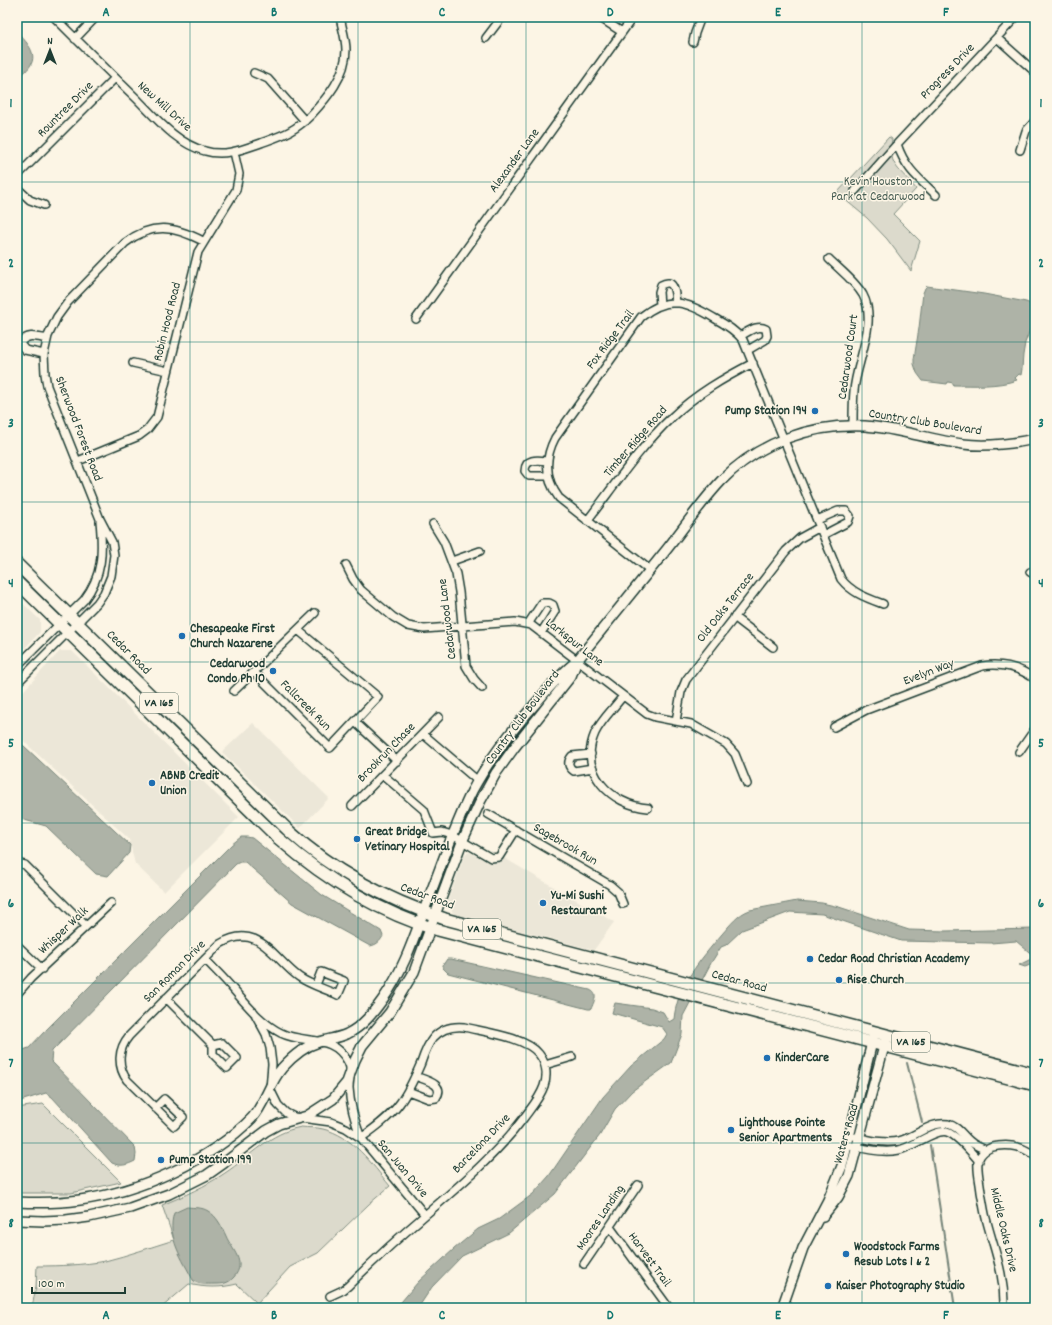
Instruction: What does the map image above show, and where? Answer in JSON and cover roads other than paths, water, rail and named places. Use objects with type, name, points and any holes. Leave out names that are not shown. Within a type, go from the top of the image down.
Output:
[{"type":"main road","name":"Cedar Road","points":[[17,564],[298,840],[354,880],[395,901],[435,916],[710,988],[873,1038]]},
{"type":"main road","name":"Cedar Road","points":[[17,582],[272,833],[322,874],[351,892],[386,910],[430,928],[670,991],[1035,1074]]},
{"type":"main road","name":"Cedar Road","points":[[886,1041],[1035,1085]]},
{"type":"street","name":"New Mill Drive","points":[[54,17],[115,78],[166,127],[182,140],[204,151],[224,154],[287,134],[297,129],[319,106],[334,87],[342,69],[346,49],[340,17]]},
{"type":"street","points":[[75,38],[96,17]]},
{"type":"street","points":[[486,38],[502,17]]},
{"type":"street","points":[[599,17],[622,32]]},
{"type":"street","name":"Alexander Lane","points":[[416,319],[633,17]]},
{"type":"street","points":[[693,42],[701,17]]},
{"type":"street","name":"Progress Drive","points":[[855,191],[1016,17]]},
{"type":"street","points":[[997,38],[1035,72]]},
{"type":"street","points":[[254,73],[268,79],[305,121]]},
{"type":"street","name":"Rountree Drive","points":[[17,176],[115,78]]},
{"type":"street","points":[[1020,150],[1026,131],[1035,121]]},
{"type":"street","points":[[897,144],[907,166],[936,195]]},
{"type":"street","name":"Robin Hood Road","points":[[78,461],[139,436],[147,430],[157,417],[198,252],[203,241],[233,197],[236,190],[239,174],[234,152]]},
{"type":"street","points":[[17,188],[30,200],[44,205]]},
{"type":"street","name":"Sherwood Forest Road","points":[[17,683],[97,603],[104,593],[111,576],[114,555],[112,542],[100,519],[47,386],[44,354],[47,339],[57,316],[68,302],[125,243],[133,237],[152,229],[162,228],[173,229],[189,234],[203,241]]},
{"type":"street","name":"Cedarwood Court","points":[[829,259],[859,290],[868,312],[868,325],[854,391],[853,425]]},
{"type":"street","points":[[660,305],[660,288],[662,285],[667,283],[670,284],[675,290],[676,303]]},
{"type":"street","name":"Fox Ridge Trail","points":[[650,570],[559,498],[548,476],[547,461],[550,447],[641,317],[660,305],[676,303],[698,308],[727,325],[740,336],[748,350],[841,579],[853,592],[883,604]]},
{"type":"street","points":[[740,336],[758,327],[766,329],[767,336],[764,340],[748,350]]},
{"type":"street","points":[[44,354],[25,350],[21,345],[21,342],[26,337],[31,336],[47,339]]},
{"type":"street","points":[[133,363],[168,371]]},
{"type":"street","name":"Timber Ridge Road","points":[[587,521],[653,436],[672,417],[710,387],[753,363]]},
{"type":"street","name":"Country Club Boulevard","points":[[17,1220],[58,1220],[89,1217],[130,1208],[151,1201],[169,1194],[207,1175],[242,1151],[266,1131],[279,1124],[301,1118],[333,1099],[343,1088],[362,1046],[390,1012],[407,986],[414,972],[435,916],[457,839],[478,781],[514,728],[565,670],[577,661],[723,479],[752,456],[784,439],[810,430],[836,426],[853,425],[880,427],[945,441],[973,445],[1005,444],[1035,439]]},
{"type":"street","points":[[547,461],[531,461],[527,464],[525,471],[530,476],[548,476]]},
{"type":"street","name":"Old Oaks Terrace","points":[[676,721],[681,692],[686,680],[786,551],[818,523],[841,510],[846,511],[850,516],[848,522],[823,535]]},
{"type":"street","name":"Sherwood Forest Road","points":[[17,666],[84,600],[90,592],[97,577],[102,554],[100,519]]},
{"type":"street","name":"Cedarwood Lane","points":[[433,524],[444,542],[452,560],[459,592],[466,666],[482,688]]},
{"type":"street","points":[[452,560],[480,551]]},
{"type":"street","name":"Larkspur Lane","points":[[346,565],[360,590],[399,622],[408,626],[424,629],[515,622],[528,624],[647,714],[691,724],[729,746],[735,754],[747,784]]},
{"type":"street","points":[[528,624],[542,603],[550,603],[553,605],[555,611],[541,633]]},
{"type":"street","points":[[234,691],[315,613]]},
{"type":"street","points":[[734,618],[773,647]]},
{"type":"street","name":"Fallcreek Run","points":[[254,672],[330,748],[378,697],[298,630]]},
{"type":"street","name":"Country Club Boulevard","points":[[17,1202],[39,1203],[81,1200],[124,1190],[160,1178],[199,1158],[236,1132],[253,1117],[270,1089],[278,1072],[295,1056],[305,1048],[345,1035],[368,1019],[398,976],[423,912],[457,839],[496,773],[571,676],[577,661]]},
{"type":"street","name":"Evelyn Way","points":[[834,728],[866,710],[982,666],[994,664],[1006,666],[1018,669],[1035,679]]},
{"type":"street","points":[[623,696],[596,732],[591,747],[592,768],[600,784],[609,793],[631,806],[648,808]]},
{"type":"street","name":"Brookrun Chase","points":[[352,806],[439,717]]},
{"type":"street","points":[[355,722],[397,761]]},
{"type":"street","points":[[1019,752],[1035,729]]},
{"type":"street","points":[[423,734],[478,781]]},
{"type":"street","points":[[591,754],[572,756],[568,763],[574,771],[592,768]]},
{"type":"street","points":[[383,775],[424,810],[433,833],[442,832],[490,858],[499,857],[502,854],[516,830]]},
{"type":"street","name":"Sagebrook Run","points":[[488,814],[610,885],[618,892],[623,904]]},
{"type":"street","points":[[17,863],[25,866],[86,926]]},
{"type":"street","name":"Whisper Walk","points":[[17,994],[111,903]]},
{"type":"street","name":"San Roman Drive","points":[[155,1108],[123,1075],[120,1064],[122,1046],[125,1040],[220,944],[234,938],[249,937],[257,940],[266,945],[298,976],[316,985]]},
{"type":"street","points":[[17,945],[42,969]]},
{"type":"street","points":[[205,959],[269,1026],[288,1036],[306,1040],[323,1041],[331,1044],[349,1062],[351,1072]]},
{"type":"street","points":[[166,998],[213,1045]]},
{"type":"street","points":[[254,1012],[266,1034],[270,1048],[272,1064],[270,1089]]},
{"type":"street","points":[[362,1138],[393,1111],[408,1091],[433,1038],[446,1029],[458,1026],[528,1044],[539,1054],[545,1064],[572,1057]]},
{"type":"street","name":"Waters Road","points":[[782,1308],[800,1255],[834,1185],[850,1135],[873,1038]]},
{"type":"street","name":"Waters Road","points":[[812,1229],[832,1206],[849,1176],[886,1041]]},
{"type":"street","name":"Barcelona Drive","points":[[330,1296],[348,1286],[425,1215],[453,1192],[495,1152],[516,1129],[542,1092],[546,1080],[545,1064]]},
{"type":"street","name":"San Juan Drive","points":[[351,1072],[349,1088],[351,1107],[355,1123],[362,1138],[425,1215]]},
{"type":"street","points":[[408,1091],[429,1099],[436,1098],[439,1092],[439,1089],[435,1084],[415,1076]]},
{"type":"street","name":"San Juan Drive","points":[[270,1089],[274,1099],[286,1113],[294,1117],[331,1122],[351,1130],[362,1138]]},
{"type":"street","points":[[850,1135],[880,1142],[898,1141],[910,1137],[935,1124],[945,1124],[956,1127],[973,1144],[986,1150]]},
{"type":"street","points":[[847,1145],[880,1151],[899,1150],[938,1133],[945,1132],[955,1137],[978,1162],[980,1156],[986,1150],[992,1147],[1001,1146],[1017,1146],[1035,1156]]},
{"type":"street","name":"Middle Oaks Drive","points":[[978,1162],[978,1170],[987,1221],[1002,1274],[1004,1308]]},
{"type":"street","name":"Moores Landing","points":[[584,1264],[638,1185]]},
{"type":"street","name":"Harvest Trail","points":[[610,1227],[669,1308]]},
{"type":"waterway","points":[[907,1063],[922,1122]]},
{"type":"waterway","points":[[930,1145],[955,1308]]},
{"type":"place","name":"Pump Station 194","points":[[815,411]]},
{"type":"place","name":"Chesapeake First Church Nazarene","points":[[182,636]]},
{"type":"place","name":"Cedarwood Condo Ph 10","points":[[273,671]]},
{"type":"place","name":"ABNB Credit Union","points":[[152,783]]},
{"type":"place","name":"Great Bridge Vetinary Hospital","points":[[357,839]]},
{"type":"place","name":"Yu-Mi Sushi Restaurant","points":[[543,903]]},
{"type":"place","name":"Cedar Road Christian Academy","points":[[810,959]]},
{"type":"place","name":"Rise Church","points":[[839,980]]},
{"type":"place","name":"KinderCare","points":[[767,1058]]},
{"type":"place","name":"Lighthouse Pointe Senior Apartments","points":[[731,1130]]},
{"type":"place","name":"Pump Station 199","points":[[161,1160]]},
{"type":"place","name":"Woodstock Farms Resub Lots 1 & 2","points":[[846,1254]]},
{"type":"place","name":"Kaiser Photography Studio","points":[[828,1286]]},
{"type":"park label","name":"Kevin Houston Park at Cedarwood","points":[[878,190]]}]
